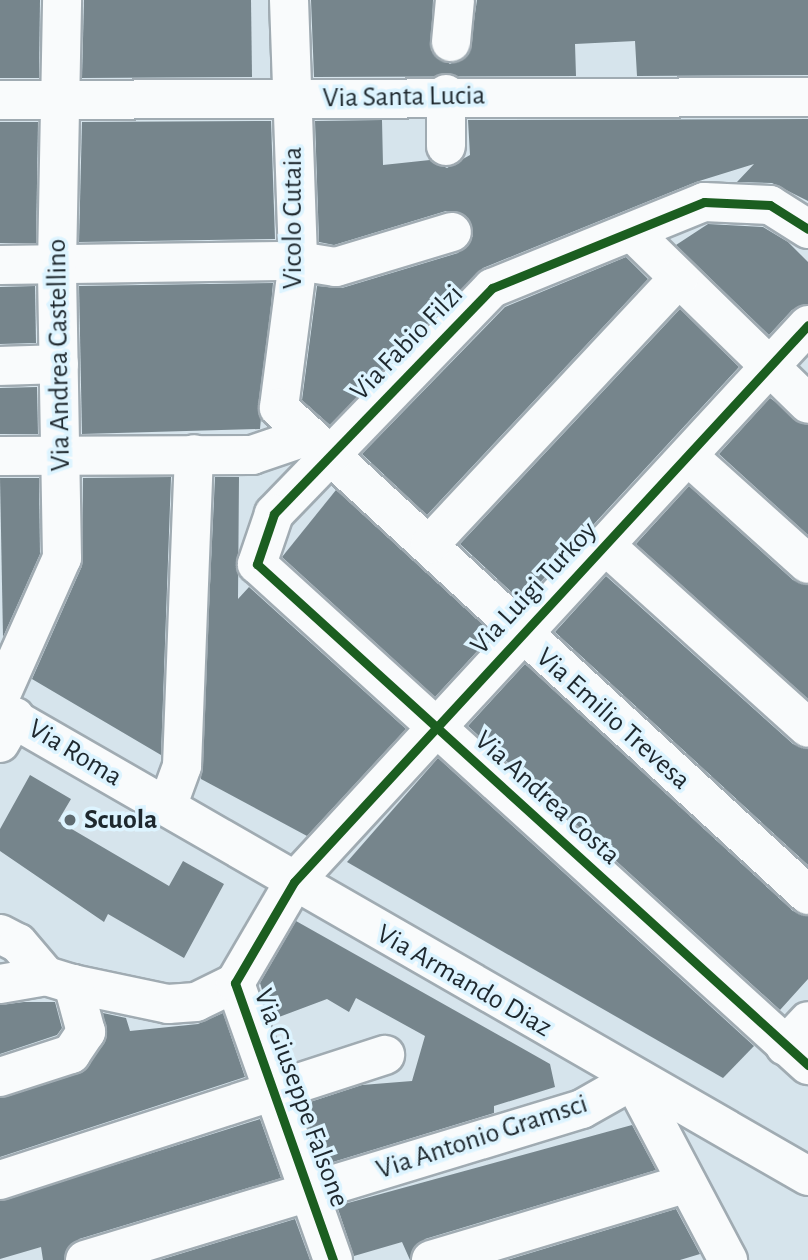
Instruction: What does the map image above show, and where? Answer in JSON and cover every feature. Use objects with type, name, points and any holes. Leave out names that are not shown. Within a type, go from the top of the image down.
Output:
[{"type":"street","name":"Via Andrea Castellino","points":[[4,717],[62,558],[57,265],[62,0]]},
{"type":"street","name":"Vicolo Cutaia","points":[[289,0],[298,261],[279,408],[316,447]]},
{"type":"street","points":[[451,42],[454,0]]},
{"type":"street","name":"Via Santa Lucia","points":[[0,100],[292,99],[446,94],[808,97]]},
{"type":"street","points":[[446,94],[446,146]]},
{"type":"street","name":"Via Fabio Filzi","points":[[257,564],[274,514],[316,447],[492,288],[634,234],[704,202],[770,205],[808,229]]},
{"type":"street","points":[[0,265],[298,261],[336,267],[452,232]]},
{"type":"street","points":[[634,234],[808,404]]},
{"type":"street","points":[[430,544],[679,278]]},
{"type":"street","name":"Via Luigi Turkoy","points":[[294,882],[808,325]]},
{"type":"street","points":[[0,366],[59,364]]},
{"type":"street","points":[[0,456],[194,453],[252,455],[316,447]]},
{"type":"street","name":"Via Emilio Trevesa","points":[[316,447],[430,544],[521,636],[808,895]]},
{"type":"street","points":[[167,807],[182,766],[194,453]]},
{"type":"street","points":[[688,456],[808,564]]},
{"type":"street","points":[[605,545],[808,728]]},
{"type":"street","name":"Via Andrea Costa","points":[[257,564],[437,728],[800,1044]]},
{"type":"street","name":"Via Roma","points":[[4,717],[167,807],[294,882]]},
{"type":"street","name":"Via Giuseppe Falsone","points":[[294,882],[235,983],[278,1089],[333,1260]]},
{"type":"street","name":"Via Armando Diaz","points":[[294,882],[633,1080],[808,1176]]},
{"type":"street","points":[[0,934],[18,943],[60,980],[86,1032],[71,1054],[0,1077]]},
{"type":"street","points":[[0,984],[60,980],[168,1004],[196,1002],[235,983]]},
{"type":"street","points":[[0,1180],[385,1055]]},
{"type":"street","points":[[633,1080],[728,1260]]},
{"type":"street","name":"Via Antonio Gramsci","points":[[85,1260],[582,1110],[633,1080]]},
{"type":"street","points":[[431,1260],[687,1183]]},
{"type":"building","points":[[0,0],[40,0],[39,78],[0,78]]},
{"type":"building","points":[[84,0],[251,0],[252,77],[82,78]]},
{"type":"building","points":[[311,0],[433,0],[431,50],[450,64],[469,54],[477,0],[808,0],[808,75],[637,76],[635,41],[575,44],[576,76],[314,77]]},
{"type":"building","points":[[808,119],[808,201],[772,183],[737,182],[754,164],[696,182],[483,268],[330,425],[302,400],[317,286],[342,288],[458,253],[473,236],[466,216],[446,211],[334,245],[319,242],[315,121],[382,120],[383,165],[430,160],[447,168],[470,155],[468,120]]},
{"type":"building","points":[[271,121],[275,239],[79,242],[82,122]]},
{"type":"building","points":[[0,122],[38,122],[36,243],[0,243]]},
{"type":"building","points":[[708,224],[763,227],[788,242],[808,262],[808,304],[792,310],[769,335],[676,245]]},
{"type":"building","points":[[626,257],[648,279],[427,515],[362,454],[505,307]]},
{"type":"building","points":[[273,283],[260,429],[82,434],[79,286]]},
{"type":"building","points":[[35,286],[36,343],[0,344],[0,287]]},
{"type":"building","points":[[680,309],[739,367],[522,602],[460,544]]},
{"type":"building","points":[[37,387],[38,434],[0,434],[0,388]]},
{"type":"building","points":[[770,398],[808,425],[808,535],[719,454]]},
{"type":"building","points":[[171,477],[161,755],[32,679],[82,566],[83,478]]},
{"type":"building","points":[[215,477],[239,477],[238,599],[249,587],[406,729],[307,836],[201,779]]},
{"type":"building","points":[[0,478],[39,478],[40,554],[3,637]]},
{"type":"building","points":[[689,486],[793,580],[808,585],[808,699],[636,544]]},
{"type":"building","points":[[336,490],[493,634],[435,697],[282,557]]},
{"type":"building","points":[[606,576],[793,744],[808,749],[808,865],[555,632]]},
{"type":"building","points":[[525,664],[793,911],[808,916],[808,979],[780,1010],[468,726]]},
{"type":"building","points":[[438,758],[754,1046],[723,1078],[347,862]]},
{"type":"building","points":[[30,775],[71,799],[58,821],[169,886],[183,861],[224,884],[184,958],[108,914],[104,922],[0,851],[0,829]]},
{"type":"building","points":[[296,921],[550,1064],[555,1087],[494,1106],[494,1113],[323,1165],[301,1105],[362,1085],[412,1081],[425,1036],[356,998],[349,1012],[327,999],[271,1020],[260,983]]},
{"type":"building","points":[[55,1002],[62,1028],[57,1035],[0,1054],[0,1005]]},
{"type":"building","points":[[103,1013],[126,1018],[130,1031],[198,1024],[223,1013],[245,1077],[0,1157],[0,1098],[88,1067],[107,1036]]},
{"type":"building","points":[[260,1119],[281,1178],[79,1239],[64,1260],[43,1260],[41,1247],[0,1259],[0,1201]]},
{"type":"building","points":[[632,1125],[656,1170],[425,1239],[410,1260],[402,1242],[354,1256],[337,1206]]},
{"type":"building","points":[[676,1209],[700,1254],[680,1260],[507,1260]]},
{"type":"building","points":[[295,1219],[310,1260],[160,1260]]},
{"type":"cycle path","points":[[808,229],[770,205],[704,202],[492,288],[274,514],[257,564],[808,1065]]},
{"type":"cycle path","points":[[333,1260],[235,983],[294,882],[808,325]]},
{"type":"place","name":"Scuola","points":[[70,820]]}]
